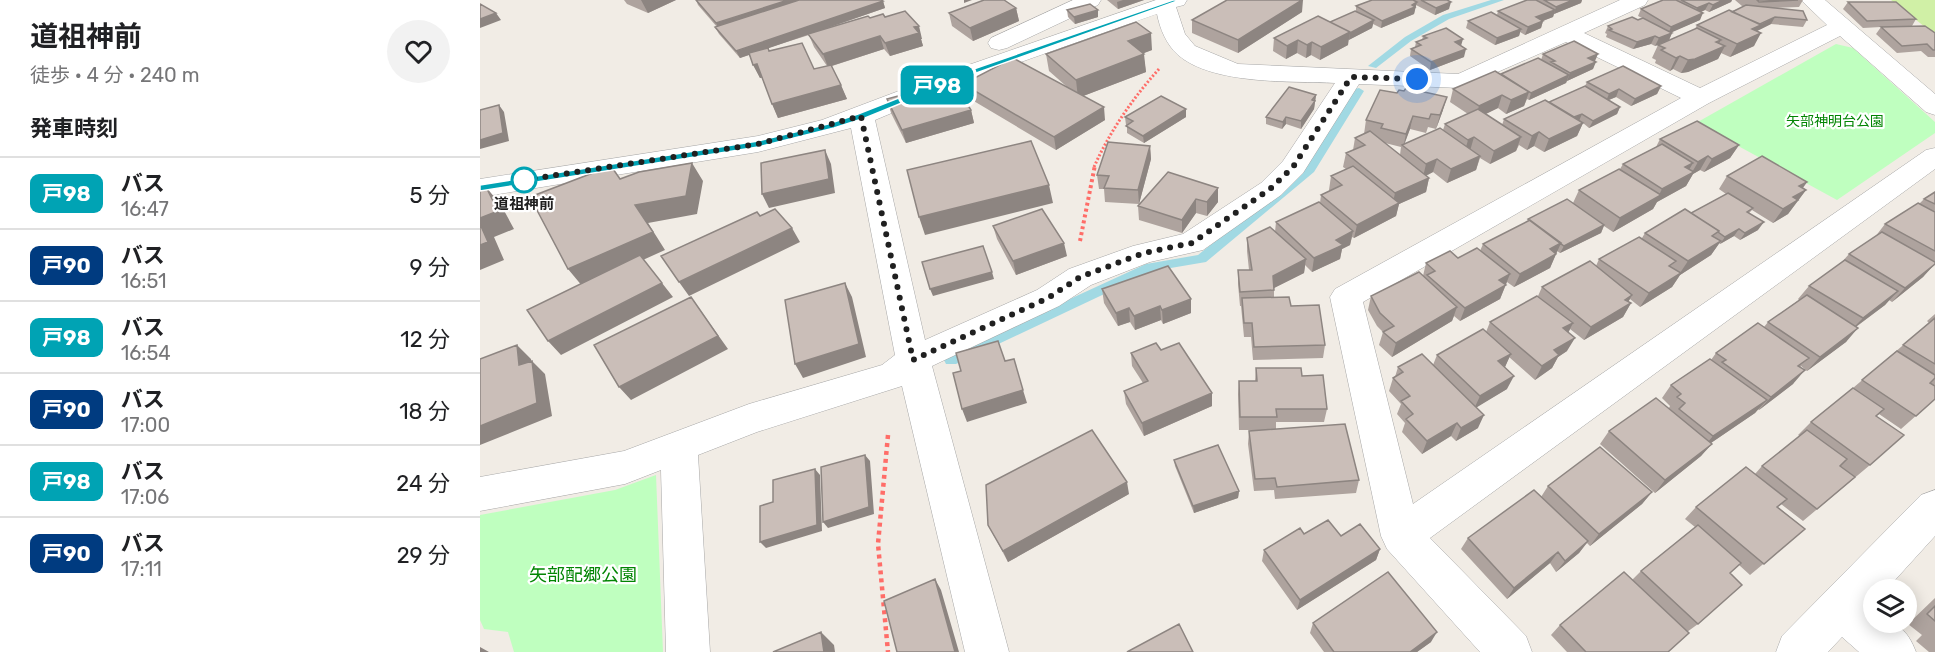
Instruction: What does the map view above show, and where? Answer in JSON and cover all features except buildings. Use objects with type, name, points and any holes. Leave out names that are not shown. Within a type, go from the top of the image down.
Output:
[{"type":"street","points":[[965,74],[978,58],[994,45],[1090,0]]},
{"type":"street","points":[[480,188],[758,144],[861,116],[965,74],[1171,2],[1169,22],[1179,48],[1200,59],[1235,71],[1461,81],[1637,0]]},
{"type":"street","points":[[1812,0],[1935,108]]},
{"type":"street","points":[[1510,652],[1401,536],[1346,297],[1700,98],[1842,26]]},
{"type":"street","points":[[1566,33],[1700,98]]},
{"type":"street","points":[[480,494],[625,467],[749,419],[903,368],[1048,298],[1080,277],[1144,253],[1192,243],[1270,189],[1293,167],[1351,77]]},
{"type":"street","points":[[861,116],[903,368],[987,652]]},
{"type":"street","points":[[1401,536],[1935,156]]},
{"type":"street","points":[[679,447],[688,652]]},
{"type":"street","points":[[1798,652],[1935,508]]},
{"type":"street","points":[[1840,608],[1894,652]]},
{"type":"path","points":[[1080,277],[1080,235],[1092,172],[1104,144],[1141,89],[1179,48]]},
{"type":"path","points":[[888,652],[878,544],[903,368]]},
{"type":"green space","points":[[1891,0],[1935,0],[1935,35]]},
{"type":"green space","name":"矢部神明台公園","points":[[1836,44],[1853,48],[1935,122],[1935,133],[1837,200],[1696,123]]},
{"type":"green space","name":"矢部配郷公園","points":[[656,475],[663,652],[514,652],[508,632],[484,629],[480,620],[480,515],[615,490]]},
{"type":"waterway","points":[[1373,66],[1408,39],[1446,17],[1500,0]]},
{"type":"waterway","points":[[951,360],[1150,267],[1202,259],[1310,170],[1359,91]]},
{"type":"bus line","name":"戸98","points":[[480,188],[758,144],[831,126],[965,74],[1176,0]]},
{"type":"place","name":"道祖神前","points":[[524,180]]},
{"type":"route","points":[[524,180],[758,144],[861,116],[913,360],[1048,298],[1080,277],[1144,253],[1192,243],[1270,189],[1293,167],[1351,77],[1417,79]]}]
